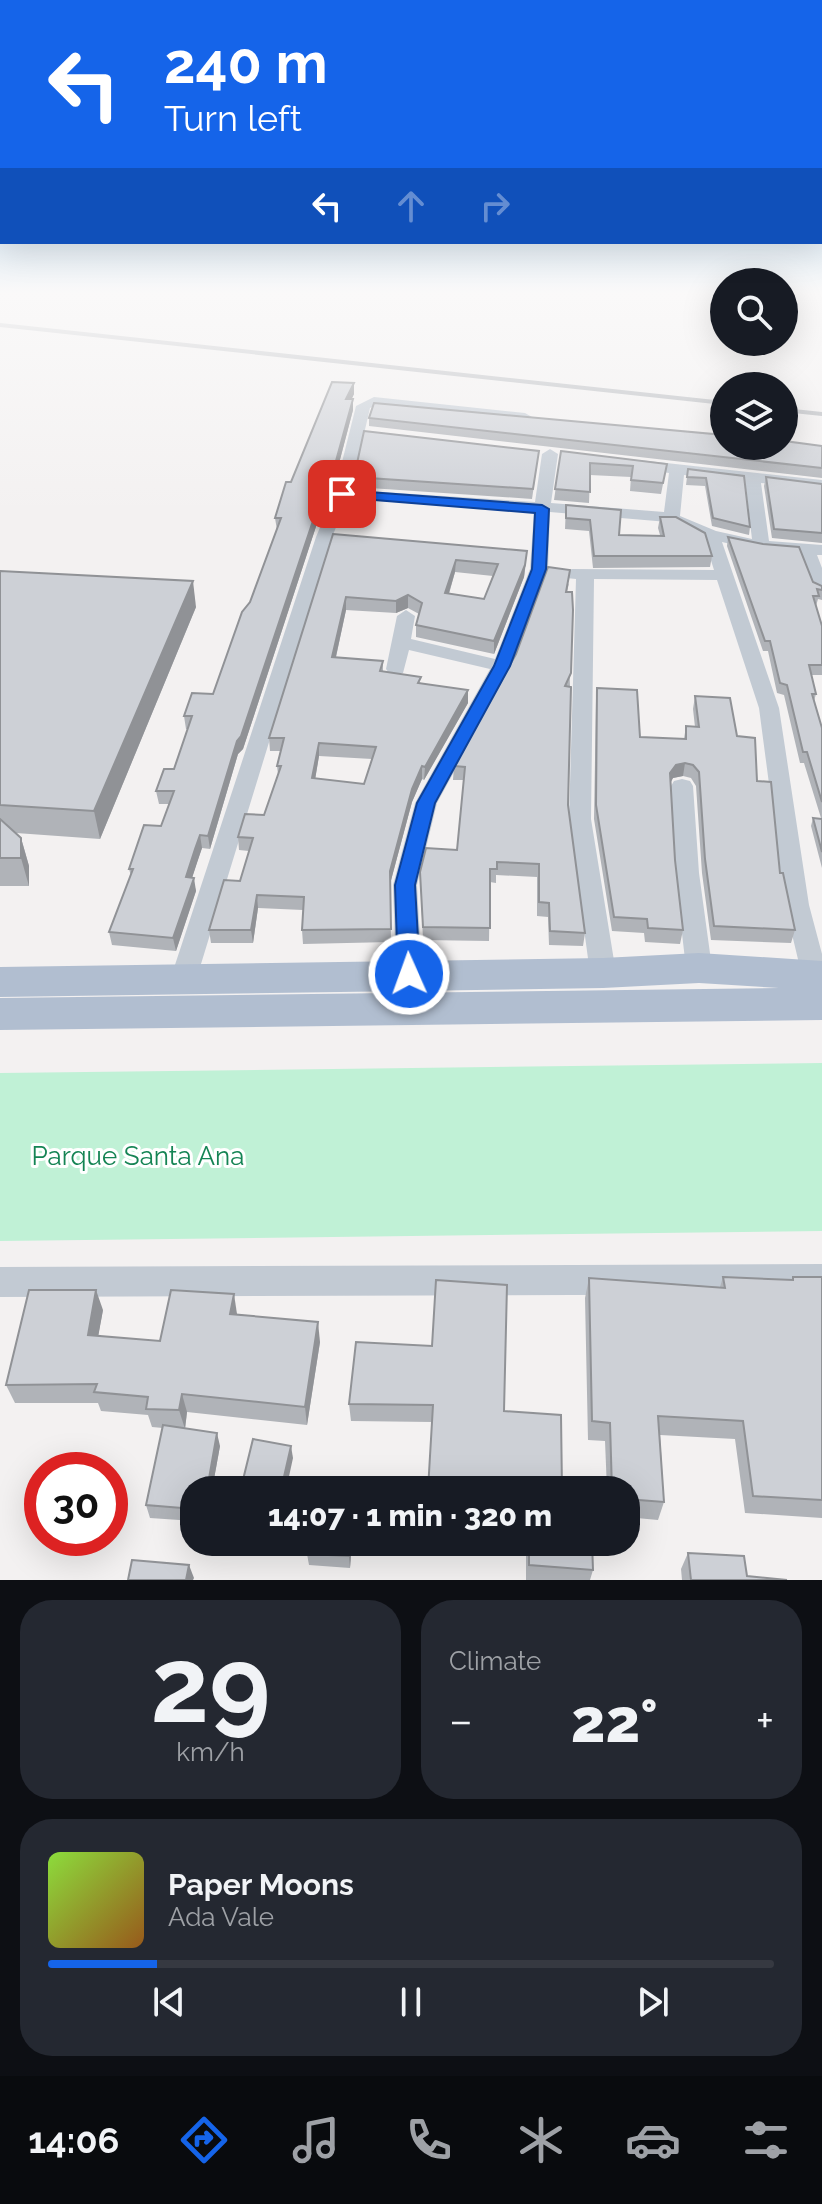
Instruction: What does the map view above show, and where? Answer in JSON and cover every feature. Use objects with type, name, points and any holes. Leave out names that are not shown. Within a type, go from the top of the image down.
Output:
[{"type":"main road","points":[[0,982],[603,973],[699,968],[820,985]]},
{"type":"main road","points":[[0,1014],[820,985]]},
{"type":"street","points":[[184,977],[332,537],[342,494],[363,433],[363,406],[374,401],[544,419]]},
{"type":"street","points":[[409,974],[405,885],[426,803],[502,666],[533,560],[550,454]]},
{"type":"street","points":[[621,462],[822,485]]},
{"type":"street","points":[[672,518],[677,469]]},
{"type":"street","points":[[752,477],[761,546]]},
{"type":"street","points":[[342,494],[672,518],[711,535],[761,546],[814,550],[822,591]]},
{"type":"street","points":[[711,535],[769,708],[797,905],[820,985]]},
{"type":"street","points":[[533,560],[585,577],[723,575]]},
{"type":"street","points":[[585,577],[580,819],[603,973]]},
{"type":"street","points":[[396,669],[406,616]]},
{"type":"street","points":[[403,643],[502,666]]},
{"type":"street","points":[[682,786],[687,873],[699,968]]},
{"type":"street","points":[[0,1282],[822,1279]]},
{"type":"green space","name":"Parque Santa Ana","points":[[822,1063],[822,1231],[0,1241],[0,1073]]},
{"type":"building","points":[[332,382],[354,383],[346,399],[353,399],[331,479],[327,479],[237,741],[208,836],[200,835],[195,849],[186,877],[194,878],[173,938],[109,932],[133,869],[129,869],[144,825],[161,826],[174,791],[156,791],[164,769],[174,769],[192,716],[184,716],[192,693],[213,694],[242,612],[250,602],[281,518],[275,518],[286,482],[291,482]]},
{"type":"building","points":[[374,403],[710,434],[710,456],[369,418]]},
{"type":"building","points":[[364,431],[539,451],[533,489],[354,477]]},
{"type":"building","points":[[798,443],[822,446],[822,468],[750,460],[798,460]]},
{"type":"building","points":[[561,451],[667,464],[663,483],[631,480],[633,466],[590,463],[590,492],[555,489]]},
{"type":"building","points":[[688,469],[744,476],[750,527],[713,518],[706,478],[687,477]]},
{"type":"building","points":[[766,477],[822,484],[822,533],[774,529]]},
{"type":"building","points":[[566,505],[621,510],[619,535],[664,536],[660,517],[676,517],[705,533],[712,556],[594,556],[590,520],[566,518]]},
{"type":"building","points":[[333,534],[527,551],[525,565],[494,641],[416,625],[422,603],[408,595],[396,601],[346,597],[332,657],[383,661],[380,671],[421,677],[418,683],[468,690],[425,767],[422,766],[412,789],[390,871],[391,929],[302,930],[304,897],[257,895],[251,930],[209,930],[224,880],[240,881],[253,838],[238,837],[245,814],[264,815],[281,766],[277,766],[284,738],[269,738]],"holes":[[[456,560],[498,564],[484,599],[445,593]],[[319,743],[376,747],[364,784],[312,778]]]},
{"type":"building","points":[[728,537],[799,547],[813,582],[822,586],[822,590],[817,589],[819,596],[813,596],[822,626],[822,665],[809,665],[816,694],[812,694],[822,728],[822,802],[807,752],[803,752],[787,685],[780,683],[770,641],[765,641]]},
{"type":"building","points":[[548,567],[570,570],[566,592],[572,592],[571,673],[565,686],[571,687],[568,805],[585,933],[550,931],[549,903],[539,902],[539,864],[497,862],[497,869],[490,869],[490,928],[423,927],[420,872],[426,848],[457,850],[465,767],[454,766],[516,654]]},
{"type":"building","points":[[0,571],[193,581],[94,811],[0,805]]},
{"type":"building","points":[[597,688],[637,690],[640,737],[686,739],[686,726],[699,727],[695,696],[730,698],[737,736],[755,738],[757,781],[771,782],[780,873],[783,873],[795,930],[714,926],[705,859],[699,772],[693,765],[685,763],[676,765],[670,773],[683,930],[648,928],[647,919],[614,917],[596,805]]},
{"type":"building","points":[[813,818],[822,819],[822,852]]},
{"type":"building","points":[[0,819],[21,838],[21,858],[0,858]]},
{"type":"building","points":[[723,1277],[793,1280],[793,1277],[822,1277],[822,1500],[753,1496],[743,1421],[658,1416],[664,1502],[640,1500],[640,1476],[612,1476],[610,1423],[592,1421],[589,1278],[725,1288]]},
{"type":"building","points":[[436,1280],[507,1285],[504,1411],[561,1415],[562,1476],[429,1476],[433,1405],[349,1404],[356,1342],[432,1346]]},
{"type":"building","points":[[29,1290],[96,1290],[88,1335],[160,1341],[171,1290],[234,1294],[230,1314],[318,1322],[305,1407],[182,1394],[179,1410],[146,1409],[148,1397],[94,1392],[97,1384],[6,1385]]},
{"type":"building","points":[[163,1425],[217,1433],[209,1476],[180,1476],[180,1508],[146,1505]]},
{"type":"building","points":[[253,1439],[291,1446],[284,1476],[244,1476]]},
{"type":"building","points":[[688,1553],[744,1556],[747,1576],[787,1580],[691,1580]]},
{"type":"building","points":[[529,1556],[592,1556],[593,1570],[529,1565]]},
{"type":"building","points":[[132,1560],[189,1565],[186,1580],[128,1580]]},
{"type":"railway","points":[[378,366],[710,401]]},
{"type":"railway","points":[[798,411],[822,414]]},
{"type":"route","points":[[342,494],[542,509],[539,569],[502,666],[426,803],[405,885],[409,974]]}]
